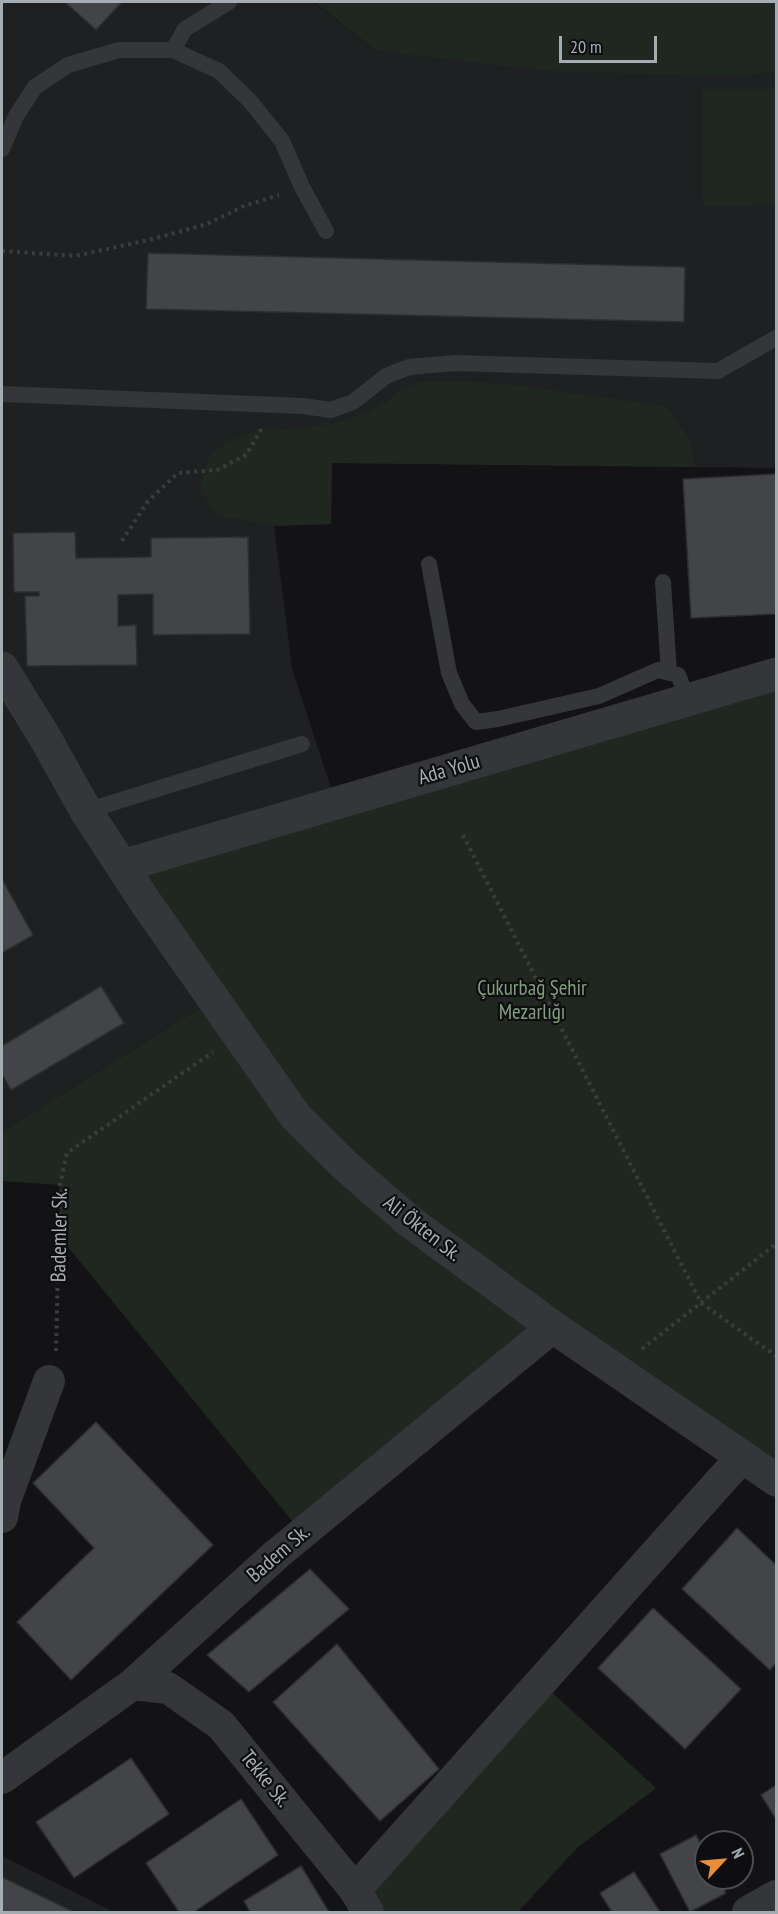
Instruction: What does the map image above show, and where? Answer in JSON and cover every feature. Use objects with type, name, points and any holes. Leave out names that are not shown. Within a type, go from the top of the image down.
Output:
[{"type":"street","name":"Ada Yolu","points":[[122,866],[777,674]]},
{"type":"street","name":"Ali Ökten Sk.","points":[[4,675],[43,734],[86,811],[144,900],[296,1118],[409,1221],[553,1327],[777,1480]]},
{"type":"street","name":"Badem Sk.","points":[[2,1778],[134,1684],[277,1554],[553,1327]]},
{"type":"street","points":[[2,1517],[5,1501],[49,1381]]},
{"type":"street","points":[[362,1901],[742,1456]]},
{"type":"street","name":"Tekke Sk.","points":[[134,1684],[168,1688],[221,1725],[362,1901]]},
{"type":"street","points":[[748,1912],[777,1896]]},
{"type":"lane","points":[[172,50],[185,29],[229,2]]},
{"type":"lane","points":[[2,149],[16,116],[35,87],[68,65],[119,50],[172,50],[219,71],[250,101],[282,141],[302,187],[326,231]]},
{"type":"lane","points":[[2,394],[274,405],[331,410],[353,402],[386,376],[409,368],[455,363],[718,372],[777,338]]},
{"type":"lane","points":[[429,564],[449,673],[462,704],[476,722],[599,696],[658,670],[678,675],[688,699]]},
{"type":"lane","points":[[663,582],[669,673]]},
{"type":"lane","points":[[86,811],[302,744]]},
{"type":"path","points":[[2,251],[75,256],[153,239],[207,224],[244,206],[302,187]]},
{"type":"path","points":[[122,541],[148,501],[178,473],[217,470],[246,455],[274,405]]},
{"type":"path","points":[[463,835],[701,1303],[777,1356]]},
{"type":"path","name":"Bademler Sk.","points":[[49,1381],[56,1352],[60,1185],[67,1153],[238,1034]]},
{"type":"path","points":[[615,1370],[777,1244]]},
{"type":"shaded area","points":[[2,2],[313,2],[377,51],[745,77],[776,71],[776,468],[332,463],[331,524],[274,526],[292,669],[336,803],[213,1000],[2,1132]]},
{"type":"shaded area","points":[[2,1856],[114,1912],[2,1912]]},
{"type":"green space","points":[[314,2],[776,2],[776,71],[745,77],[548,71],[377,51]]},
{"type":"green space","points":[[702,89],[776,89],[776,205],[703,206]]},
{"type":"green space","points":[[457,381],[507,384],[666,406],[691,441],[694,467],[332,463],[331,524],[274,526],[215,515],[200,488],[208,457],[226,443],[241,436],[262,428],[287,429],[333,424],[368,412],[385,403],[398,392],[419,382]]},
{"type":"green space","name":"Çukurbağ Şehir Mezarlığı","points":[[776,674],[776,1480],[553,1327],[302,1533],[59,1236],[60,1185],[2,1181],[2,1132],[213,1000],[122,866]]},
{"type":"green space","points":[[541,1682],[656,1788],[577,1848],[518,1912],[368,1912],[355,1890]]},
{"type":"building","points":[[65,2],[122,2],[96,30]]},
{"type":"building","points":[[148,253],[685,267],[684,322],[146,309]]},
{"type":"building","points":[[776,474],[776,614],[691,618],[683,479]]},
{"type":"building","points":[[75,532],[76,558],[151,557],[151,538],[248,537],[250,634],[153,635],[153,594],[118,595],[118,626],[136,625],[137,665],[27,666],[25,596],[39,596],[39,592],[14,592],[13,533]]},
{"type":"building","points":[[2,879],[33,935],[2,953]]},
{"type":"building","points":[[101,986],[124,1023],[11,1090],[2,1074],[2,1046]]},
{"type":"building","points":[[96,1422],[213,1545],[71,1680],[17,1622],[94,1548],[33,1483]]},
{"type":"building","points":[[737,1528],[776,1565],[776,1663],[770,1670],[682,1589]]},
{"type":"building","points":[[310,1569],[349,1609],[249,1692],[207,1655]]},
{"type":"building","points":[[653,1608],[741,1689],[685,1749],[598,1668]]},
{"type":"building","points":[[337,1644],[439,1769],[380,1821],[273,1702]]},
{"type":"building","points":[[131,1758],[169,1814],[74,1878],[36,1822]]},
{"type":"building","points":[[776,1785],[776,1819],[761,1795]]},
{"type":"building","points":[[241,1799],[278,1855],[194,1912],[179,1912],[146,1863]]},
{"type":"building","points":[[694,1836],[694,1890],[724,1890],[726,1893],[690,1912],[660,1854]]},
{"type":"building","points":[[301,1866],[329,1912],[250,1912],[244,1901]]},
{"type":"building","points":[[634,1872],[660,1912],[612,1912],[600,1893]]},
{"type":"building","points":[[2,1877],[74,1912],[2,1912]]}]
